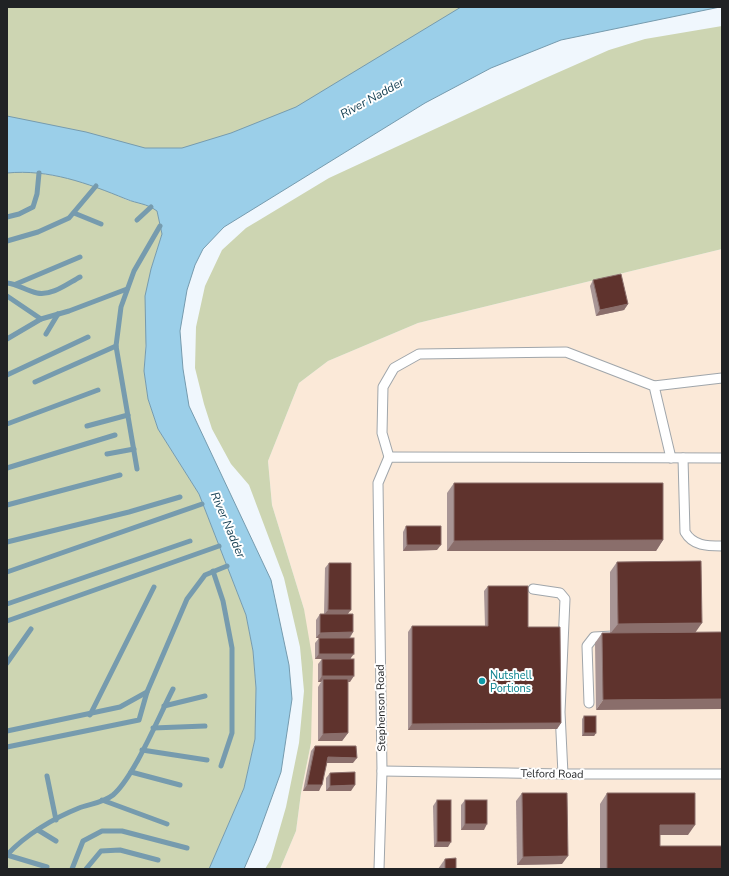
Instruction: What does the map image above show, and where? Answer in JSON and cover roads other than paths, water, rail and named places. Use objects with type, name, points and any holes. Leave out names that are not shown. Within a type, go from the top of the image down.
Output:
[{"type":"lane","points":[[722,378],[654,386],[566,352],[419,354],[394,368],[383,387],[382,433],[390,457],[722,458]]},
{"type":"lane","points":[[654,386],[671,458]]},
{"type":"lane","name":"Stephenson Road","points":[[379,869],[382,771],[378,483],[390,457]]},
{"type":"lane","points":[[683,458],[685,532],[689,539],[697,544],[722,546]]},
{"type":"lane","points":[[533,589],[560,593],[565,599],[560,712],[563,774]]},
{"type":"lane","points":[[589,703],[587,646],[589,641],[594,637],[622,636]]},
{"type":"lane","name":"Telford Road","points":[[382,771],[563,774],[722,774]]},
{"type":"water","name":"River Nadder","points":[[461,7],[720,7],[561,40],[491,68],[425,103],[224,227],[203,249],[195,265],[187,290],[180,331],[183,369],[189,406],[271,580],[289,665],[292,699],[281,772],[256,841],[244,869],[209,869],[244,788],[255,739],[256,688],[253,651],[246,615],[199,494],[158,429],[148,399],[144,371],[146,346],[145,296],[151,269],[162,234],[157,211],[146,205],[130,201],[68,178],[38,173],[7,173],[7,116],[86,132],[145,148],[182,148],[231,133],[296,107]]},
{"type":"waterway","points":[[7,217],[19,214],[33,207],[37,194],[39,173]]},
{"type":"waterway","points":[[7,241],[38,232],[69,218],[96,186]]},
{"type":"waterway","points":[[137,220],[151,207]]},
{"type":"waterway","points":[[74,213],[101,224]]},
{"type":"waterway","points":[[137,469],[116,346],[121,307],[134,271],[160,226]]},
{"type":"waterway","points":[[16,284],[80,257]]},
{"type":"waterway","points":[[7,283],[37,293],[48,293],[59,289],[80,277]]},
{"type":"waterway","points":[[7,296],[41,319],[69,311],[127,289]]},
{"type":"waterway","points":[[46,334],[58,314]]},
{"type":"waterway","points":[[7,339],[41,319]]},
{"type":"waterway","points":[[7,375],[88,337]]},
{"type":"waterway","points":[[35,382],[116,346]]},
{"type":"waterway","points":[[7,424],[98,390]]},
{"type":"waterway","points":[[87,426],[128,415]]},
{"type":"waterway","points":[[7,468],[115,435]]},
{"type":"waterway","points":[[107,454],[134,449]]},
{"type":"waterway","points":[[7,505],[120,475]]},
{"type":"waterway","points":[[7,542],[129,512],[180,497]]},
{"type":"waterway","points":[[7,572],[202,504]]},
{"type":"waterway","points":[[7,604],[190,541]]},
{"type":"waterway","points":[[7,621],[219,546]]},
{"type":"waterway","points":[[7,731],[120,707],[147,692],[187,599],[205,575],[227,566]]},
{"type":"waterway","points":[[213,571],[223,601],[232,648],[232,733],[221,766]]},
{"type":"waterway","points":[[90,715],[154,587]]},
{"type":"waterway","points":[[7,663],[31,629]]},
{"type":"waterway","points":[[7,855],[31,834],[50,822],[69,812],[100,802],[113,795],[138,761],[173,689]]},
{"type":"waterway","points":[[7,747],[139,720],[147,692]]},
{"type":"waterway","points":[[164,706],[205,696]]},
{"type":"waterway","points":[[153,728],[205,726]]},
{"type":"waterway","points":[[142,750],[207,760]]},
{"type":"waterway","points":[[131,772],[180,785]]},
{"type":"waterway","points":[[47,776],[56,820]]},
{"type":"waterway","points":[[102,800],[167,824]]},
{"type":"waterway","points":[[38,830],[56,841]]},
{"type":"waterway","points":[[72,869],[83,841],[102,831],[122,831],[187,848]]},
{"type":"waterway","points":[[86,869],[101,851],[120,850],[158,860]]},
{"type":"waterway","points":[[7,855],[47,867]]},
{"type":"place","name":"Nutshell Portions","points":[[482,681]]}]
